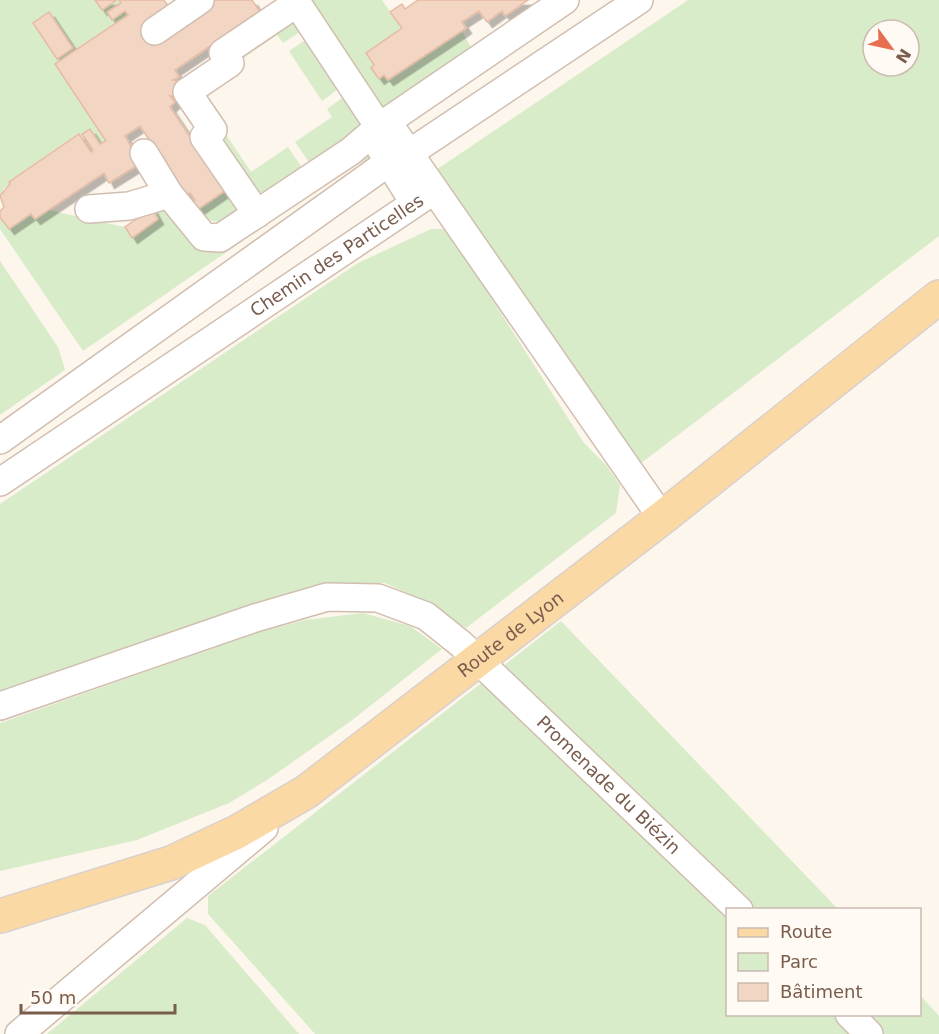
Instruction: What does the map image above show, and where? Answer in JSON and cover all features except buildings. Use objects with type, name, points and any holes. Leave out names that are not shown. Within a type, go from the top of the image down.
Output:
[{"type":"main road","name":"Route de Lyon","points":[[0,916],[41,901],[117,881],[171,863],[237,832],[306,792],[662,518],[939,297]]},
{"type":"main road","name":"Route de Lyon","points":[[0,905],[41,901]]},
{"type":"street","points":[[155,31],[200,0]]},
{"type":"street","points":[[144,153],[169,194],[204,237],[220,238],[351,151],[379,127],[566,0]]},
{"type":"street","points":[[0,440],[398,158],[639,0]]},
{"type":"street","points":[[257,214],[204,137],[213,130],[187,92],[230,63],[223,53],[296,1],[379,127],[380,146],[398,158],[424,197]]},
{"type":"street","points":[[89,209],[129,206],[169,194]]},
{"type":"street","name":"Chemin des Particelles","points":[[0,482],[424,197],[662,518]]},
{"type":"street","name":"Promenade du Biézin","points":[[0,706],[255,618],[327,597],[378,598],[426,616],[461,644],[738,908]]},
{"type":"street","points":[[19,1034],[306,792]]},
{"type":"street","points":[[851,1016],[869,1034]]},
{"type":"green space","points":[[0,0],[95,0],[102,10],[119,0],[121,3],[107,13],[112,20],[125,11],[128,15],[55,64],[106,141],[100,144],[90,129],[83,134],[93,150],[91,152],[78,134],[9,182],[10,184],[3,189],[5,192],[0,196]]},
{"type":"green space","points":[[313,0],[382,0],[402,28],[366,53],[374,65],[371,68],[379,78],[384,75],[389,80],[462,31],[472,49],[386,108],[381,107],[311,8]]},
{"type":"green space","points":[[688,0],[939,0],[939,236],[640,464],[436,170]]},
{"type":"green space","points":[[288,15],[303,30],[283,43],[277,35],[242,59],[237,53]]},
{"type":"green space","points":[[308,38],[341,87],[322,101],[289,51]]},
{"type":"green space","points":[[346,95],[361,124],[358,130],[311,165],[295,142],[332,117],[327,109]]},
{"type":"green space","points":[[227,136],[251,172],[288,147],[303,169],[268,192],[255,192],[217,142]]},
{"type":"green space","points":[[364,153],[369,154],[374,160],[368,170],[360,160],[83,351],[0,229],[0,217],[9,229],[31,214],[35,219],[49,210],[124,227],[161,205],[196,237]]},
{"type":"green space","points":[[232,187],[245,208],[226,219],[215,222],[204,216],[198,209]]},
{"type":"green space","points":[[431,229],[443,229],[454,240],[584,443],[606,465],[620,485],[616,513],[466,628],[429,603],[385,583],[328,583],[242,607],[0,694],[0,504],[358,263]]},
{"type":"green space","points":[[0,261],[58,347],[65,370],[0,415]]},
{"type":"green space","points":[[363,613],[410,626],[442,649],[351,721],[267,780],[229,803],[137,840],[0,871],[0,723],[259,632],[305,620]]},
{"type":"green space","points":[[561,621],[837,908],[726,908],[726,1016],[921,1016],[921,996],[939,1016],[939,1034],[315,1034],[208,914],[208,896]]},
{"type":"green space","points":[[187,918],[205,925],[299,1034],[47,1034]]}]
